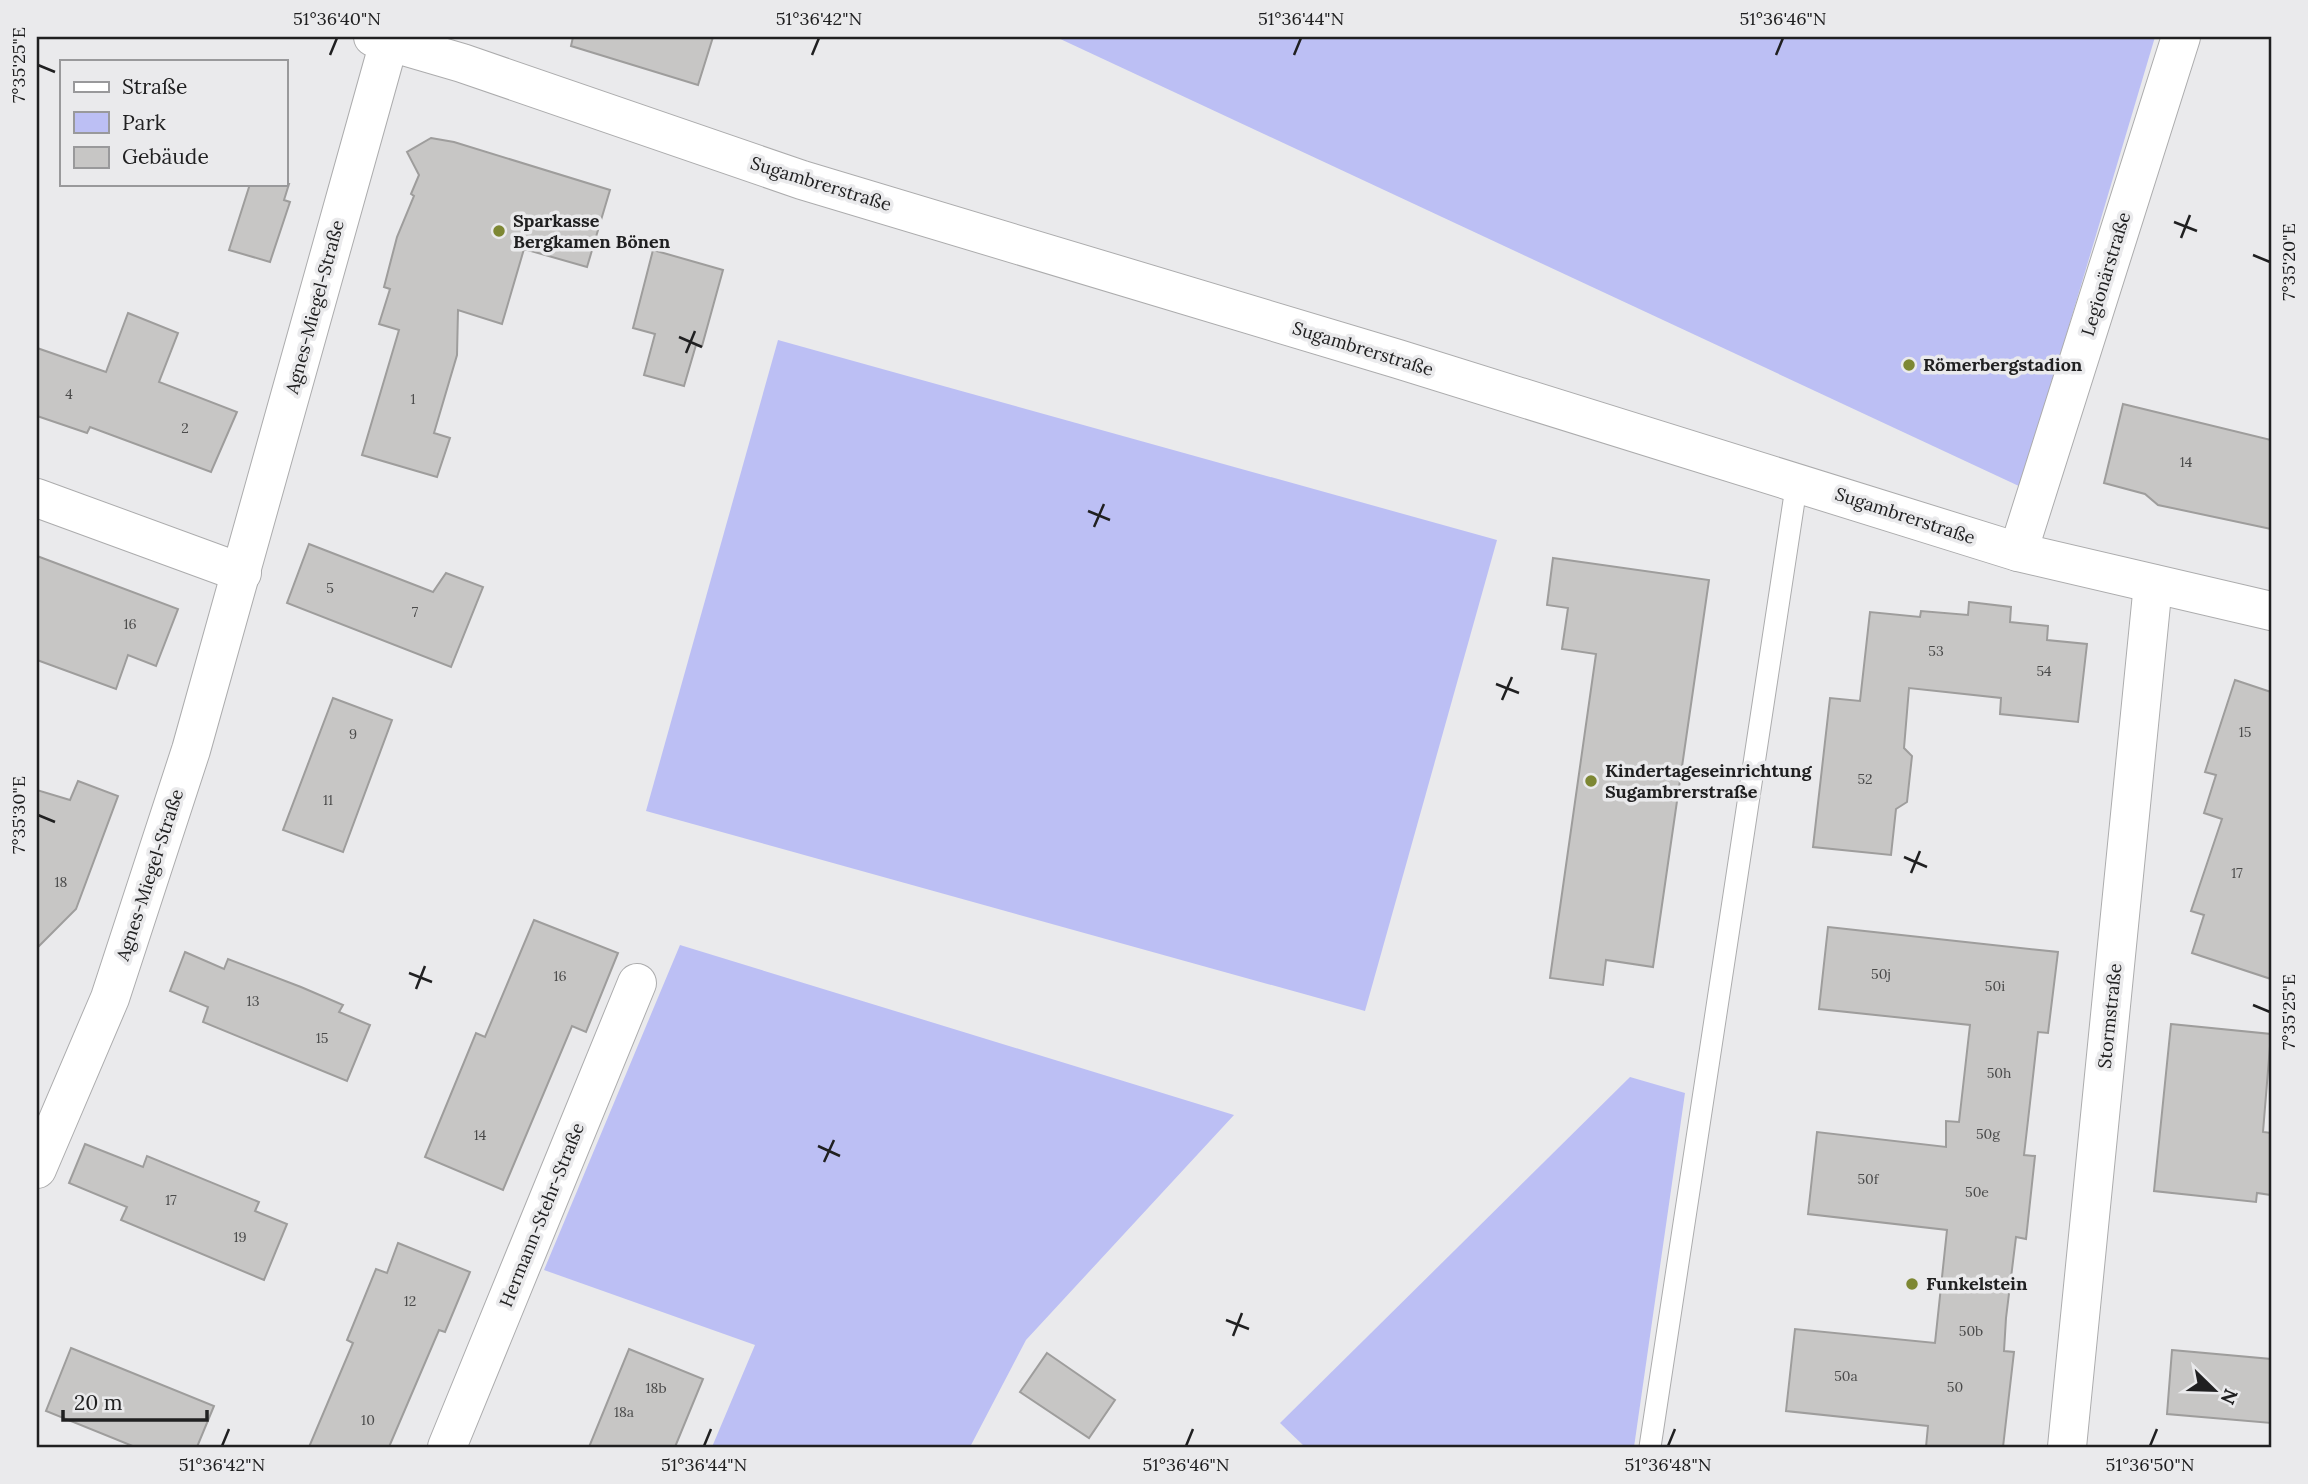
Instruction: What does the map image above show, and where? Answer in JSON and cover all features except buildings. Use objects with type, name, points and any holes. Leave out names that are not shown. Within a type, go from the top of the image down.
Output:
[{"type":"street","name":"Legionärstraße","points":[[2018,552],[2181,37]]},
{"type":"street","name":"Sugambrerstraße","points":[[381,39],[466,50],[802,180],[1797,481],[2018,552],[2271,611]]},
{"type":"street","name":"Agnes-Miegel-Straße","points":[[37,1169],[110,998],[191,750],[312,317],[381,39]]},
{"type":"street","points":[[37,498],[242,573]]},
{"type":"street","name":"Stormstraße","points":[[2067,1447],[2153,584]]},
{"type":"street","name":"Hermann-Stehr-Straße","points":[[447,1447],[637,983]]},
{"type":"lane","points":[[1650,1447],[1797,481]]},
{"type":"green space","name":"Römerbergstadion","points":[[1056,37],[2155,37],[2021,487]]},
{"type":"green space","points":[[778,340],[1497,540],[1365,1011],[646,811]]},
{"type":"green space","points":[[680,945],[1234,1115],[1026,1340],[970,1447],[712,1447],[755,1345],[544,1270]]},
{"type":"green space","points":[[1630,1077],[1685,1093],[1634,1447],[1305,1447],[1280,1423]]},
{"type":"place","name":"Sparkasse Bergkamen Bönen","points":[[499,231]]},
{"type":"place","name":"Römerbergstadion","points":[[1909,365]]},
{"type":"place","name":"Kindertageseinrichtung Sugambrerstraße","points":[[1591,781]]},
{"type":"place","name":"Funkelstein","points":[[1912,1284]]}]
